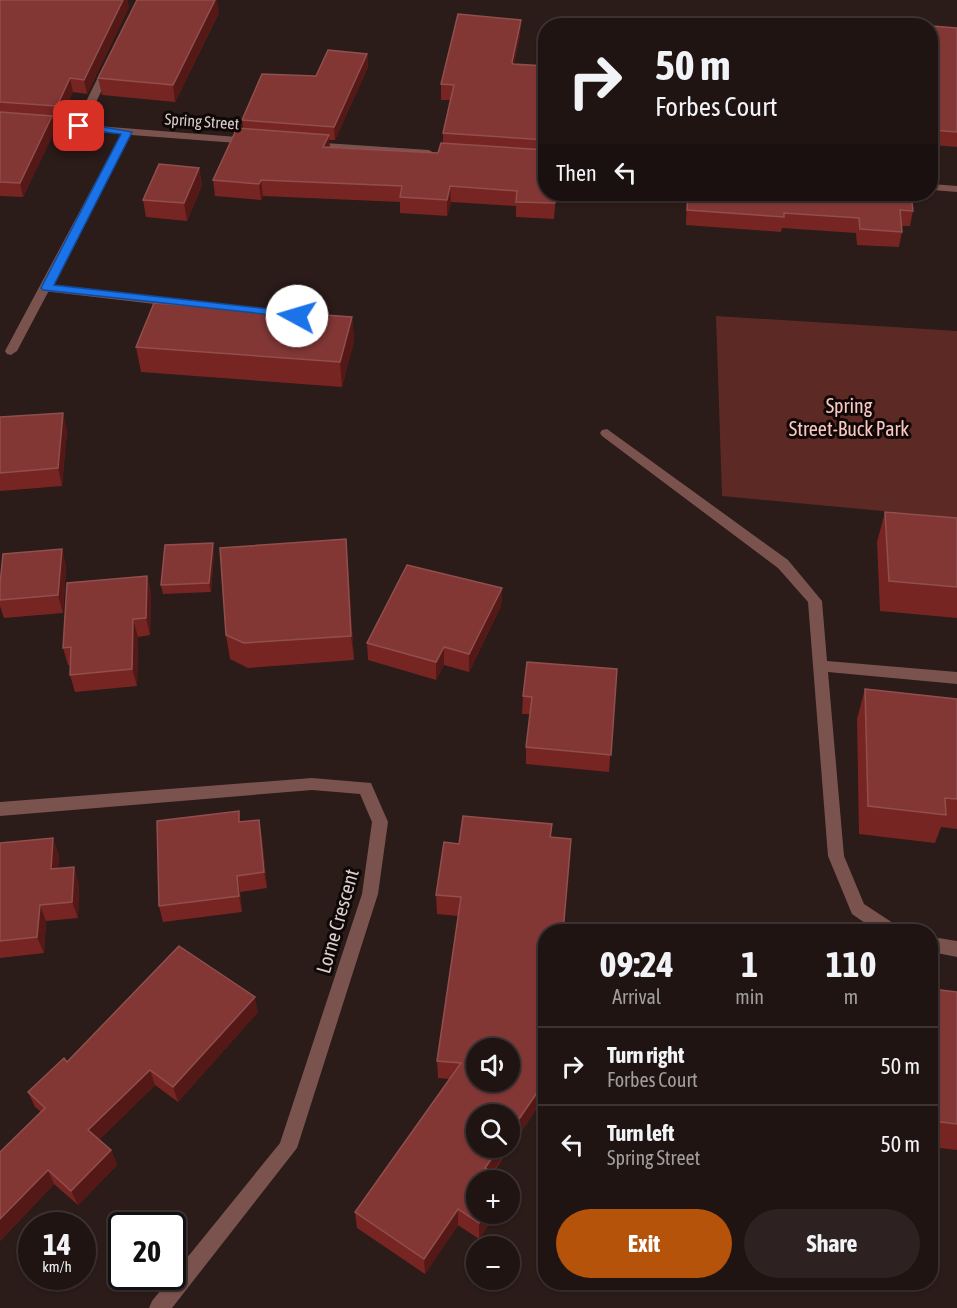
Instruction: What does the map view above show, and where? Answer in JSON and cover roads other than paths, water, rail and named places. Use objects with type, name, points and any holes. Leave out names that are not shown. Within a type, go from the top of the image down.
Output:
[{"type":"street","points":[[79,126],[114,53]]},
{"type":"street","name":"Spring Street","points":[[0,121],[267,142]]},
{"type":"street","points":[[11,351],[47,288],[127,132]]},
{"type":"street","points":[[302,144],[441,154]]},
{"type":"street","points":[[938,187],[957,189]]},
{"type":"street","points":[[47,288],[252,311]]},
{"type":"street","points":[[607,433],[783,564],[815,601],[836,855],[858,909],[881,924]]},
{"type":"street","points":[[820,666],[957,678]]},
{"type":"street","name":"Lorne Crescent","points":[[0,810],[312,784],[365,788],[380,822],[370,894],[288,1148],[159,1308]]},
{"type":"street","points":[[938,946],[957,949]]},
{"type":"park label","name":"Spring Street-Buck Park","points":[[849,416]]}]
